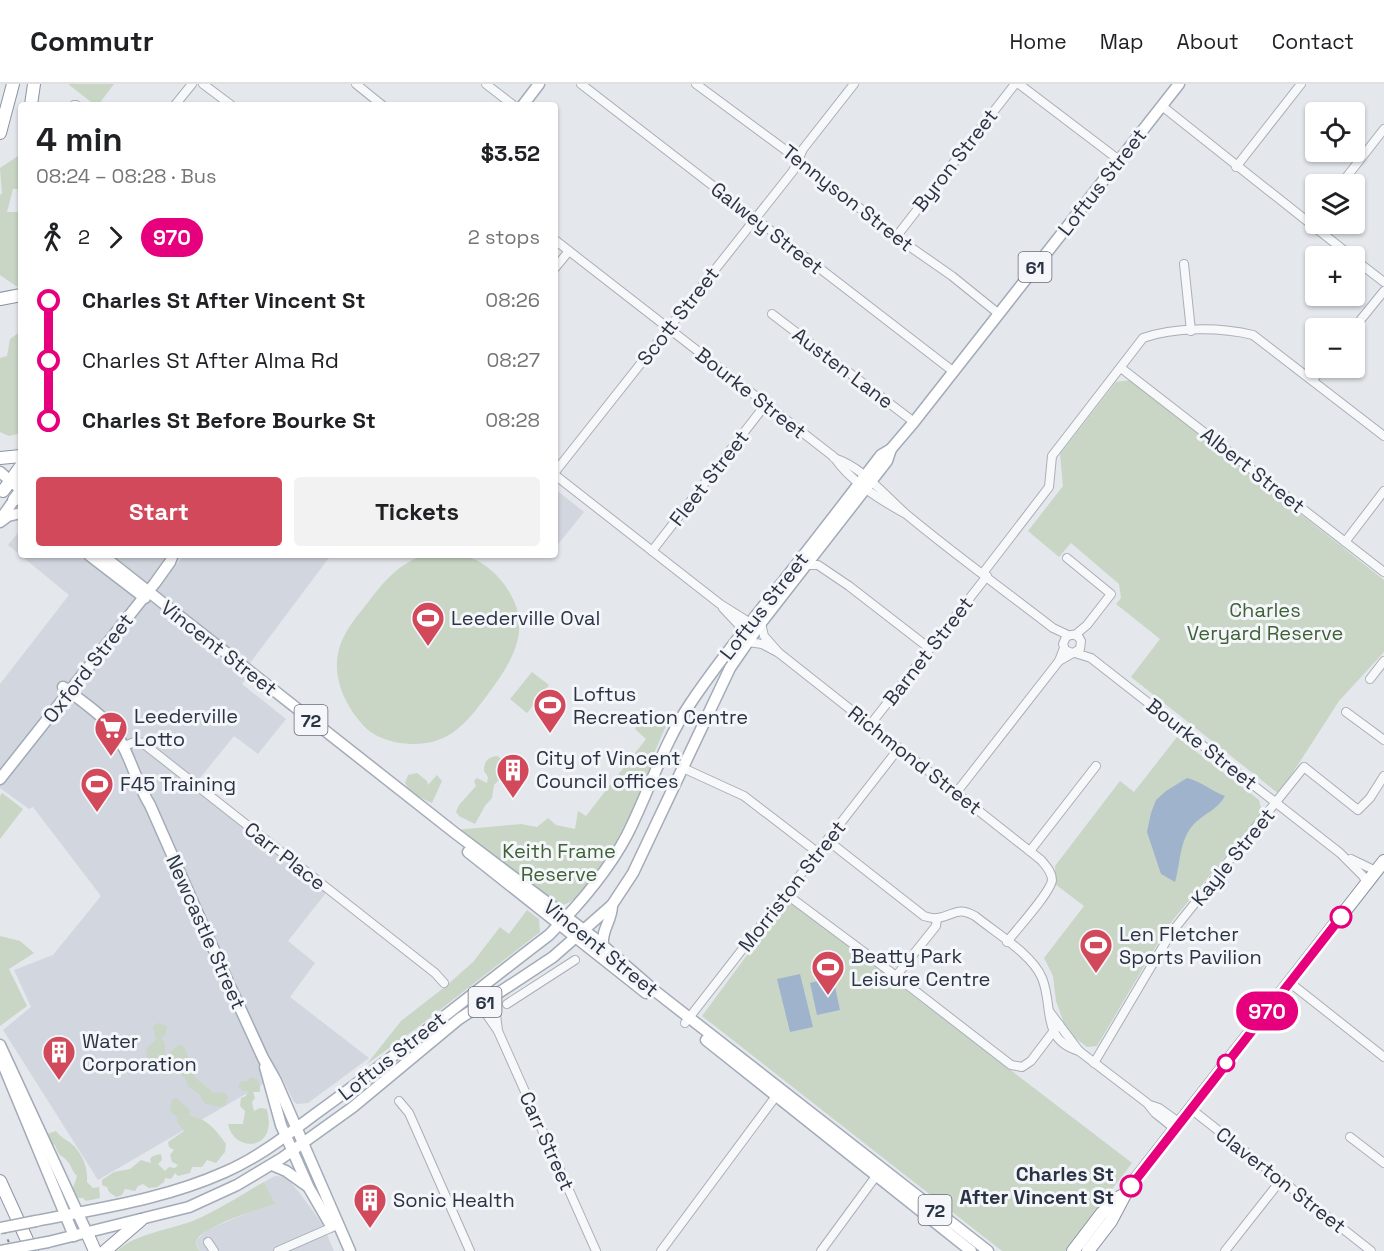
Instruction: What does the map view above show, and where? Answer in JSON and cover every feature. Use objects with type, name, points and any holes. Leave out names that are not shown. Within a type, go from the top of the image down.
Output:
[{"type":"highway","points":[[0,133],[13,84]]},
{"type":"highway","points":[[31,102],[34,84]]},
{"type":"highway","points":[[0,299],[18,296]]},
{"type":"highway","points":[[0,458],[18,456]]},
{"type":"highway","points":[[3,489],[18,470]]},
{"type":"highway","points":[[1073,1251],[1102,1213],[1128,1189],[1381,866]]},
{"type":"highway","points":[[0,1181],[32,1251]]},
{"type":"highway","points":[[1088,1251],[1111,1221],[1128,1189]]},
{"type":"highway","points":[[105,1251],[141,1220]]},
{"type":"highway","points":[[87,1233],[95,1251]]},
{"type":"main road","points":[[525,102],[539,84]]},
{"type":"main road","name":"Loftus Street","points":[[756,625],[865,482],[887,461],[891,449],[1179,84]]},
{"type":"main road","points":[[0,472],[3,489],[18,496]]},
{"type":"main road","name":"Loftus Street","points":[[0,1228],[141,1201],[189,1187],[227,1171],[297,1128],[549,934],[595,885],[617,851],[685,712],[806,565],[865,482]]},
{"type":"main road","points":[[0,521],[18,497]]},
{"type":"main road","points":[[0,521],[18,514]]},
{"type":"main road","name":"Vincent Street","points":[[93,558],[145,594],[447,827],[563,921]]},
{"type":"main road","name":"Vincent Street","points":[[105,558],[145,594],[504,880],[581,934],[766,1086],[779,1092]]},
{"type":"main road","name":"Oxford Street","points":[[0,768],[145,594],[169,558]]},
{"type":"main road","name":"Loftus Street","points":[[0,1251],[141,1220],[189,1207],[230,1189],[273,1165],[304,1144],[379,1086],[459,1019],[534,971],[581,934],[612,905],[638,864],[744,639]]},
{"type":"main road","name":"Oxford Street","points":[[0,779],[67,687]]},
{"type":"main road","name":"Newcastle Street","points":[[67,687],[108,716],[118,726],[148,792],[150,805],[262,1058],[276,1081],[304,1144],[342,1251]]},
{"type":"main road","points":[[603,945],[603,935],[612,916],[612,905]]},
{"type":"main road","name":"Vincent Street","points":[[581,934],[603,945],[687,1021],[879,1172],[971,1251]]},
{"type":"main road","points":[[0,1045],[87,1233]]},
{"type":"main road","points":[[0,1057],[74,1236]]},
{"type":"main road","name":"Newcastle Street","points":[[262,1058],[276,1111],[309,1188],[350,1251]]},
{"type":"main road","points":[[273,1165],[286,1171],[309,1188]]},
{"type":"main road","name":"Vincent Street","points":[[879,1172],[988,1251]]},
{"type":"street","points":[[177,102],[192,84]]},
{"type":"street","points":[[203,84],[227,102]]},
{"type":"street","points":[[356,84],[378,102]]},
{"type":"street","points":[[486,84],[509,102]]},
{"type":"street","name":"Galwey Street","points":[[580,84],[954,372]]},
{"type":"street","name":"Tennyson Street","points":[[696,84],[799,160],[896,237],[952,276],[999,314]]},
{"type":"street","name":"Scott Street","points":[[558,469],[793,171],[803,149],[854,84]]},
{"type":"street","name":"Byron Street","points":[[896,237],[1014,84]]},
{"type":"street","points":[[1019,84],[1119,160]]},
{"type":"street","points":[[1236,167],[1300,84]]},
{"type":"street","points":[[1162,106],[1236,167],[1305,215]]},
{"type":"street","points":[[1349,174],[1384,129]]},
{"type":"street","points":[[1327,234],[1340,246]]},
{"type":"street","name":"Bourke Street","points":[[558,243],[834,457],[840,467],[888,495],[904,513],[1053,628],[1077,638],[1091,658],[1340,853],[1363,876],[1367,884]]},
{"type":"street","points":[[558,264],[568,251]]},
{"type":"street","points":[[1184,264],[1191,331]]},
{"type":"street","points":[[1365,268],[1384,282]]},
{"type":"street","points":[[1362,318],[1384,291]]},
{"type":"street","name":"Austen Lane","points":[[772,314],[914,422]]},
{"type":"street","name":"Barnet Street","points":[[870,725],[1049,487],[1052,456],[1143,338],[1162,331],[1235,330],[1252,335],[1384,436]]},
{"type":"street","name":"Albert Street","points":[[1121,368],[1384,573]]},
{"type":"street","name":"Fleet Street","points":[[652,551],[766,404]]},
{"type":"street","name":"Richmond Street","points":[[558,475],[720,604],[756,625],[779,653],[1030,850],[1050,870],[1052,881],[1047,892],[1007,942]]},
{"type":"street","points":[[1345,542],[1384,491]]},
{"type":"street","points":[[956,793],[1059,661],[1064,639],[1077,638],[1112,594],[1067,558]]},
{"type":"street","points":[[806,565],[818,566],[849,586],[929,648]]},
{"type":"street","name":"Richmond Street","points":[[720,604],[739,625],[744,639],[762,644],[779,653]]},
{"type":"street","name":"Bourke Street","points":[[1053,628],[1064,646],[1074,653],[1091,658]]},
{"type":"street","points":[[1059,661],[1080,649],[1077,638]]},
{"type":"street","points":[[1370,679],[1384,661]]},
{"type":"street","points":[[1346,712],[1384,740]]},
{"type":"street","name":"Carr Place","points":[[125,745],[137,741],[144,744],[444,983]]},
{"type":"street","name":"Morriston Street","points":[[687,1021],[899,748]]},
{"type":"street","points":[[1030,850],[1096,766]]},
{"type":"street","name":"Kayle Street","points":[[1094,1063],[1171,933],[1304,767],[1358,810],[1370,798],[1384,776]]},
{"type":"street","points":[[682,768],[744,796],[817,852]]},
{"type":"street","points":[[827,840],[924,916],[937,918],[965,911],[975,916],[1030,960],[1038,970],[1049,1011],[1065,1044],[1078,1051],[1147,1103],[1159,1108],[1178,1126]]},
{"type":"street","name":"Bourke Street","points":[[1340,853],[1356,862],[1381,866]]},
{"type":"street","points":[[786,894],[1011,1065],[1022,1067],[1030,1061],[1056,1028]]},
{"type":"street","points":[[896,976],[936,926],[937,918]]},
{"type":"street","points":[[507,1004],[575,960]]},
{"type":"street","points":[[534,971],[541,982]]},
{"type":"street","points":[[1289,982],[1384,1057]]},
{"type":"street","name":"Carr Street","points":[[496,995],[498,1031]]},
{"type":"street","name":"Carr Street","points":[[480,1005],[498,1031],[596,1251]]},
{"type":"street","points":[[766,1086],[770,1096],[769,1106]]},
{"type":"street","points":[[661,1251],[779,1092]]},
{"type":"street","points":[[399,1101],[409,1113],[470,1251]]},
{"type":"street","name":"Claverton Street","points":[[1191,1108],[1371,1251]]},
{"type":"street","points":[[1350,1137],[1384,1163]]},
{"type":"street","points":[[820,1251],[879,1172]]},
{"type":"street","points":[[1225,1251],[1281,1179]]},
{"type":"street","points":[[278,1251],[335,1226]]},
{"type":"street","points":[[208,1242],[214,1251]]},
{"type":"shaded area","points":[[558,491],[584,512],[558,544]]},
{"type":"shaded area","points":[[18,533],[18,553],[8,545]]},
{"type":"shaded area","points":[[24,558],[82,558],[93,566],[100,558],[169,558],[177,564],[182,558],[329,558],[250,663],[208,631],[202,637],[249,675],[242,684],[286,719],[258,754],[234,736],[196,783],[329,889],[288,941],[315,963],[290,997],[369,1058],[308,1103],[294,1102],[280,1074],[98,1180],[3,1030],[31,1007],[14,970],[53,955],[101,896],[33,807],[29,809],[0,788],[0,684],[69,595]]},
{"type":"shaded area","points":[[275,1176],[286,1177],[299,1192],[323,1225],[334,1251],[200,1251],[197,1240],[207,1230],[274,1204],[264,1182]]},
{"type":"green space","points":[[68,84],[114,84],[100,102],[91,102]]},
{"type":"green space","points":[[18,156],[18,189],[13,189],[7,212],[18,212],[18,286],[0,275],[0,195],[2,193],[0,168]]},
{"type":"green space","points":[[18,333],[18,434],[9,436],[0,432],[0,358],[7,356],[10,339]]},
{"type":"green space","name":"Charles Veryard Reserve","points":[[1131,380],[1384,580],[1384,652],[1339,701],[1279,794],[1131,677],[1160,639],[1116,604],[1121,598],[1119,584],[1071,543],[1059,557],[1028,531],[1063,486],[1060,454],[1116,382]]},
{"type":"green space","name":"Leederville Oval","points":[[470,558],[486,566],[504,584],[513,599],[518,613],[519,627],[513,654],[498,681],[479,706],[452,733],[429,743],[416,744],[391,741],[367,729],[346,700],[338,678],[337,666],[341,643],[350,626],[381,586],[414,559]]},
{"type":"green space","points":[[532,672],[549,685],[527,713],[510,699]]},
{"type":"green space","name":"Keith Frame Reserve","points":[[642,711],[660,715],[668,721],[653,756],[654,763],[627,821],[600,869],[586,888],[572,901],[559,905],[455,830],[521,824],[537,827],[548,818],[556,825],[575,829],[578,811],[586,816],[646,739],[635,729]]},
{"type":"green space","points":[[1177,737],[1259,800],[1262,812],[1168,926],[1097,1046],[1087,1047],[1074,1037],[1064,1023],[1056,1001],[1053,976],[1044,958],[1084,906],[1055,884],[1055,866],[1120,781],[1134,792]]},
{"type":"green space","points":[[497,756],[507,762],[511,769],[507,778],[494,785],[492,798],[475,824],[456,812],[459,805],[476,786],[474,781],[477,778],[487,783],[485,763],[488,759]]},
{"type":"green space","points":[[417,773],[427,781],[428,785],[437,775],[442,781],[432,803],[413,793],[405,783],[408,775]]},
{"type":"green space","points":[[2,793],[23,809],[0,839],[0,796]]},
{"type":"green space","points":[[788,900],[1132,1163],[1065,1251],[1002,1251],[702,1016]]},
{"type":"green space","points":[[527,910],[539,919],[540,932],[367,1064],[401,1021],[473,962],[500,927],[509,934]]},
{"type":"green space","points":[[0,936],[20,941],[34,953],[9,969],[27,1006],[0,1026]]},
{"type":"green space","points":[[159,1023],[167,1026],[166,1034],[161,1038],[165,1043],[165,1056],[161,1061],[152,1063],[146,1057],[147,1048],[156,1040],[153,1026]]},
{"type":"green space","points":[[182,1045],[195,1077],[213,1093],[224,1092],[228,1097],[225,1105],[218,1107],[204,1103],[200,1095],[189,1087],[185,1078],[176,1070],[164,1075],[160,1073],[170,1061],[171,1052],[176,1046]]},
{"type":"green space","points":[[251,1077],[257,1079],[260,1086],[260,1092],[253,1092],[254,1111],[260,1108],[267,1109],[269,1124],[261,1141],[248,1144],[236,1138],[228,1124],[243,1124],[245,1111],[240,1106],[241,1098],[246,1096],[248,1091],[243,1091],[238,1086],[242,1081],[248,1081]]},
{"type":"green space","points":[[176,1098],[190,1110],[189,1116],[201,1119],[215,1130],[226,1144],[225,1152],[216,1163],[207,1160],[202,1167],[192,1167],[190,1173],[178,1176],[175,1173],[171,1179],[165,1178],[164,1182],[157,1187],[149,1188],[143,1184],[135,1191],[125,1189],[122,1195],[116,1197],[102,1185],[102,1180],[114,1172],[130,1169],[141,1160],[151,1163],[150,1159],[153,1156],[161,1154],[162,1160],[158,1164],[165,1171],[169,1167],[175,1168],[178,1165],[172,1162],[170,1155],[174,1150],[169,1147],[168,1142],[184,1131],[177,1121],[178,1118],[170,1111],[172,1100]]},
{"type":"green space","points":[[56,1131],[80,1154],[87,1172],[87,1182],[93,1188],[99,1187],[100,1198],[86,1201],[78,1198],[72,1191],[77,1176],[68,1162],[59,1154],[55,1145],[46,1143],[44,1135]]},
{"type":"green space","points":[[264,1182],[275,1204],[230,1219],[206,1231],[196,1243],[200,1251],[117,1251],[133,1240],[204,1216]]},
{"type":"water","points":[[1187,778],[1225,796],[1189,830],[1183,844],[1175,882],[1161,874],[1147,832],[1156,800]]},
{"type":"water","points":[[800,974],[813,1027],[790,1032],[777,979]]},
{"type":"water","points":[[833,977],[840,1010],[817,1015],[810,983]]},
{"type":"railway","points":[[0,1223],[13,1251]]},
{"type":"bus line","name":"970","points":[[1131,1186],[1341,917]]},
{"type":"place","name":"Leederville Oval","points":[[428,647]]},
{"type":"place","name":"Loftus Recreation Centre","points":[[550,734]]},
{"type":"place","name":"Leederville Lotto","points":[[111,757]]},
{"type":"place","name":"City of Vincent Council offices","points":[[513,799]]},
{"type":"place","name":"F45 Training","points":[[97,813]]},
{"type":"place","name":"Len Fletcher Sports Pavilion","points":[[1096,974]]},
{"type":"place","name":"Beatty Park Leisure Centre","points":[[828,996]]},
{"type":"place","name":"Water Corporation","points":[[59,1081]]},
{"type":"place","name":"Charles St After Vincent St","points":[[1131,1186]]},
{"type":"place","name":"Sonic Health","points":[[370,1229]]}]
